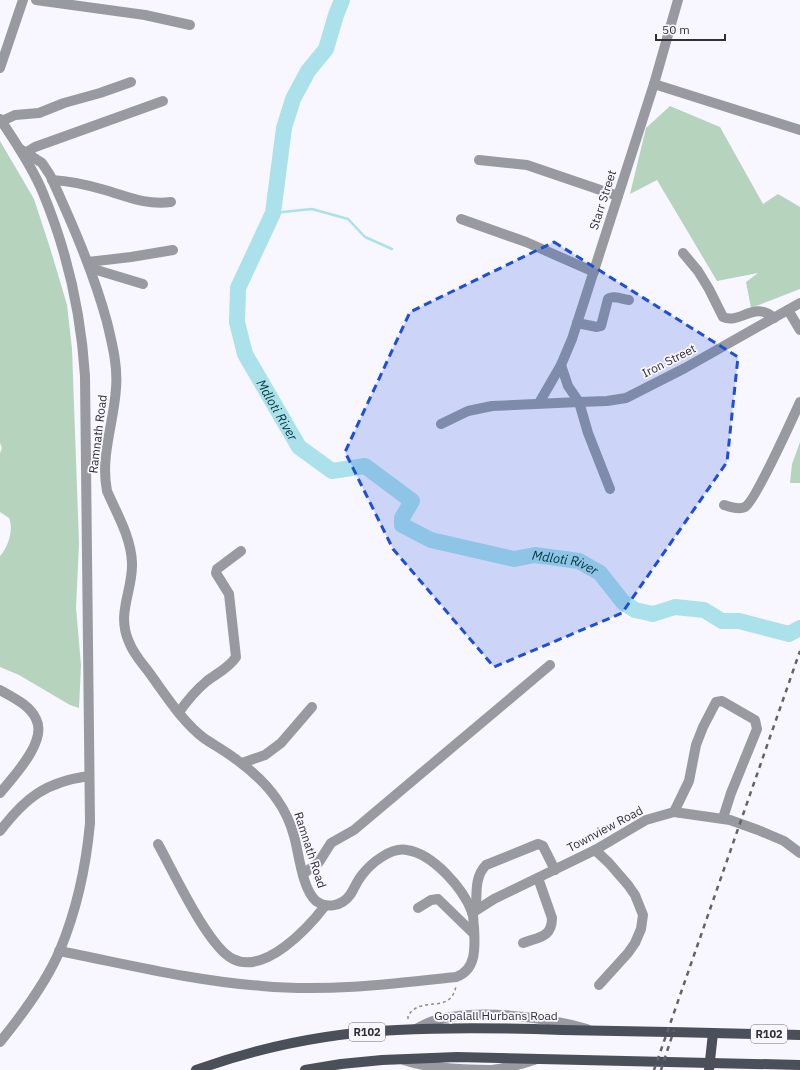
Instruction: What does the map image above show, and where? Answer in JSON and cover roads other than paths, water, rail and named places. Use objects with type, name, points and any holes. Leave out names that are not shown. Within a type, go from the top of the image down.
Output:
[{"type":"main road","name":"Gopalall Hurbans Road","points":[[196,1070],[235,1058],[294,1043],[363,1033],[412,1029],[592,1030],[800,1035]]},
{"type":"main road","points":[[710,1066],[713,1033]]},
{"type":"main road","points":[[305,1070],[340,1064],[398,1059],[457,1057],[641,1062],[710,1066],[800,1065]]},
{"type":"main road","points":[[641,1062],[660,1070]]},
{"type":"main road","points":[[766,1070],[783,1064]]},
{"type":"street","points":[[0,68],[23,0]]},
{"type":"street","points":[[36,0],[145,15],[190,25]]},
{"type":"street","name":"Starr Street","points":[[539,403],[561,366],[577,324],[654,84],[678,0]]},
{"type":"street","points":[[0,1042],[20,1018],[42,984],[59,951],[78,899],[85,869],[90,824],[85,376],[80,318],[61,243],[42,191],[23,151],[1,120],[15,116],[39,113],[64,103],[100,93],[131,82]]},
{"type":"street","points":[[654,84],[800,130]]},
{"type":"street","points":[[23,151],[163,101]]},
{"type":"street","name":"Ramnath Road","points":[[23,151],[42,163],[52,180],[89,265],[112,344],[116,388],[104,467],[107,491],[122,523],[132,552],[132,578],[124,607],[124,625],[128,642],[179,712],[204,738],[242,764],[270,791],[283,810],[294,834],[308,890],[318,903],[325,906]]},
{"type":"street","points":[[479,160],[527,165],[618,196]]},
{"type":"street","points":[[52,180],[74,182],[142,202],[159,204],[171,202]]},
{"type":"street","points":[[461,219],[526,242],[594,272]]},
{"type":"street","points":[[89,265],[173,250]]},
{"type":"street","points":[[683,254],[698,271],[709,289],[723,318],[729,319],[763,311],[774,318]]},
{"type":"street","points":[[89,265],[143,284]]},
{"type":"street","points":[[577,324],[597,327],[601,326],[609,298],[614,297],[629,300]]},
{"type":"street","name":"Iron Street","points":[[441,424],[468,411],[492,406],[607,401],[626,398],[686,368],[800,303]]},
{"type":"street","points":[[788,310],[800,330]]},
{"type":"street","points":[[561,366],[568,386],[579,402],[588,433],[610,489]]},
{"type":"street","points":[[724,505],[740,508],[748,505],[770,465],[800,402]]},
{"type":"street","points":[[179,712],[206,682],[219,673],[236,657],[235,643],[232,632],[229,594],[216,574],[217,569],[241,551]]},
{"type":"street","points":[[303,874],[319,862],[331,843],[354,830],[550,665]]},
{"type":"street","points":[[0,690],[27,708],[36,718],[38,726],[36,742],[32,750],[25,762],[0,793]]},
{"type":"street","points":[[674,812],[689,781],[696,745],[703,727],[716,702],[722,701],[755,720],[757,729],[731,793],[723,818]]},
{"type":"street","points":[[242,764],[266,755],[281,743],[312,707]]},
{"type":"street","points":[[0,831],[29,799],[42,790],[77,778],[89,776]]},
{"type":"street","name":"Townview Road","points":[[474,912],[494,899],[595,850],[646,820],[674,812],[723,818],[784,841],[800,853]]},
{"type":"street","points":[[158,844],[201,922],[218,946],[233,959],[254,962],[272,955],[291,943],[310,925],[325,906],[332,906],[344,901],[368,869],[386,855],[396,850],[408,850],[424,856],[438,865],[456,886],[474,912]]},
{"type":"street","points":[[59,951],[193,977],[262,986],[327,988],[363,986],[458,976],[463,974],[472,962],[474,950],[474,912],[480,872],[486,866],[538,844],[543,846],[555,870]]},
{"type":"street","points":[[595,850],[613,868],[635,895],[643,914],[641,929],[636,943],[599,985]]},
{"type":"street","points":[[523,943],[544,935],[550,931],[552,925],[552,918],[538,878]]},
{"type":"street","points":[[418,908],[431,900],[438,899],[474,934]]},
{"type":"waterway","name":"Mdloti River","points":[[342,0],[326,49],[308,71],[293,99],[284,128],[273,213],[238,288],[237,322],[245,354],[299,447],[332,471],[365,466],[412,501],[402,518],[402,525],[431,540],[514,559],[535,555],[579,561],[600,573],[623,602],[635,610],[653,614],[675,607],[704,610],[722,621],[739,621],[789,634],[800,628]]},
{"type":"waterway","points":[[273,213],[312,209],[348,219],[365,237],[392,249]]},
{"type":"railway","points":[[654,1070],[800,651]]},
{"type":"railway","points":[[661,1070],[674,1030]]}]
